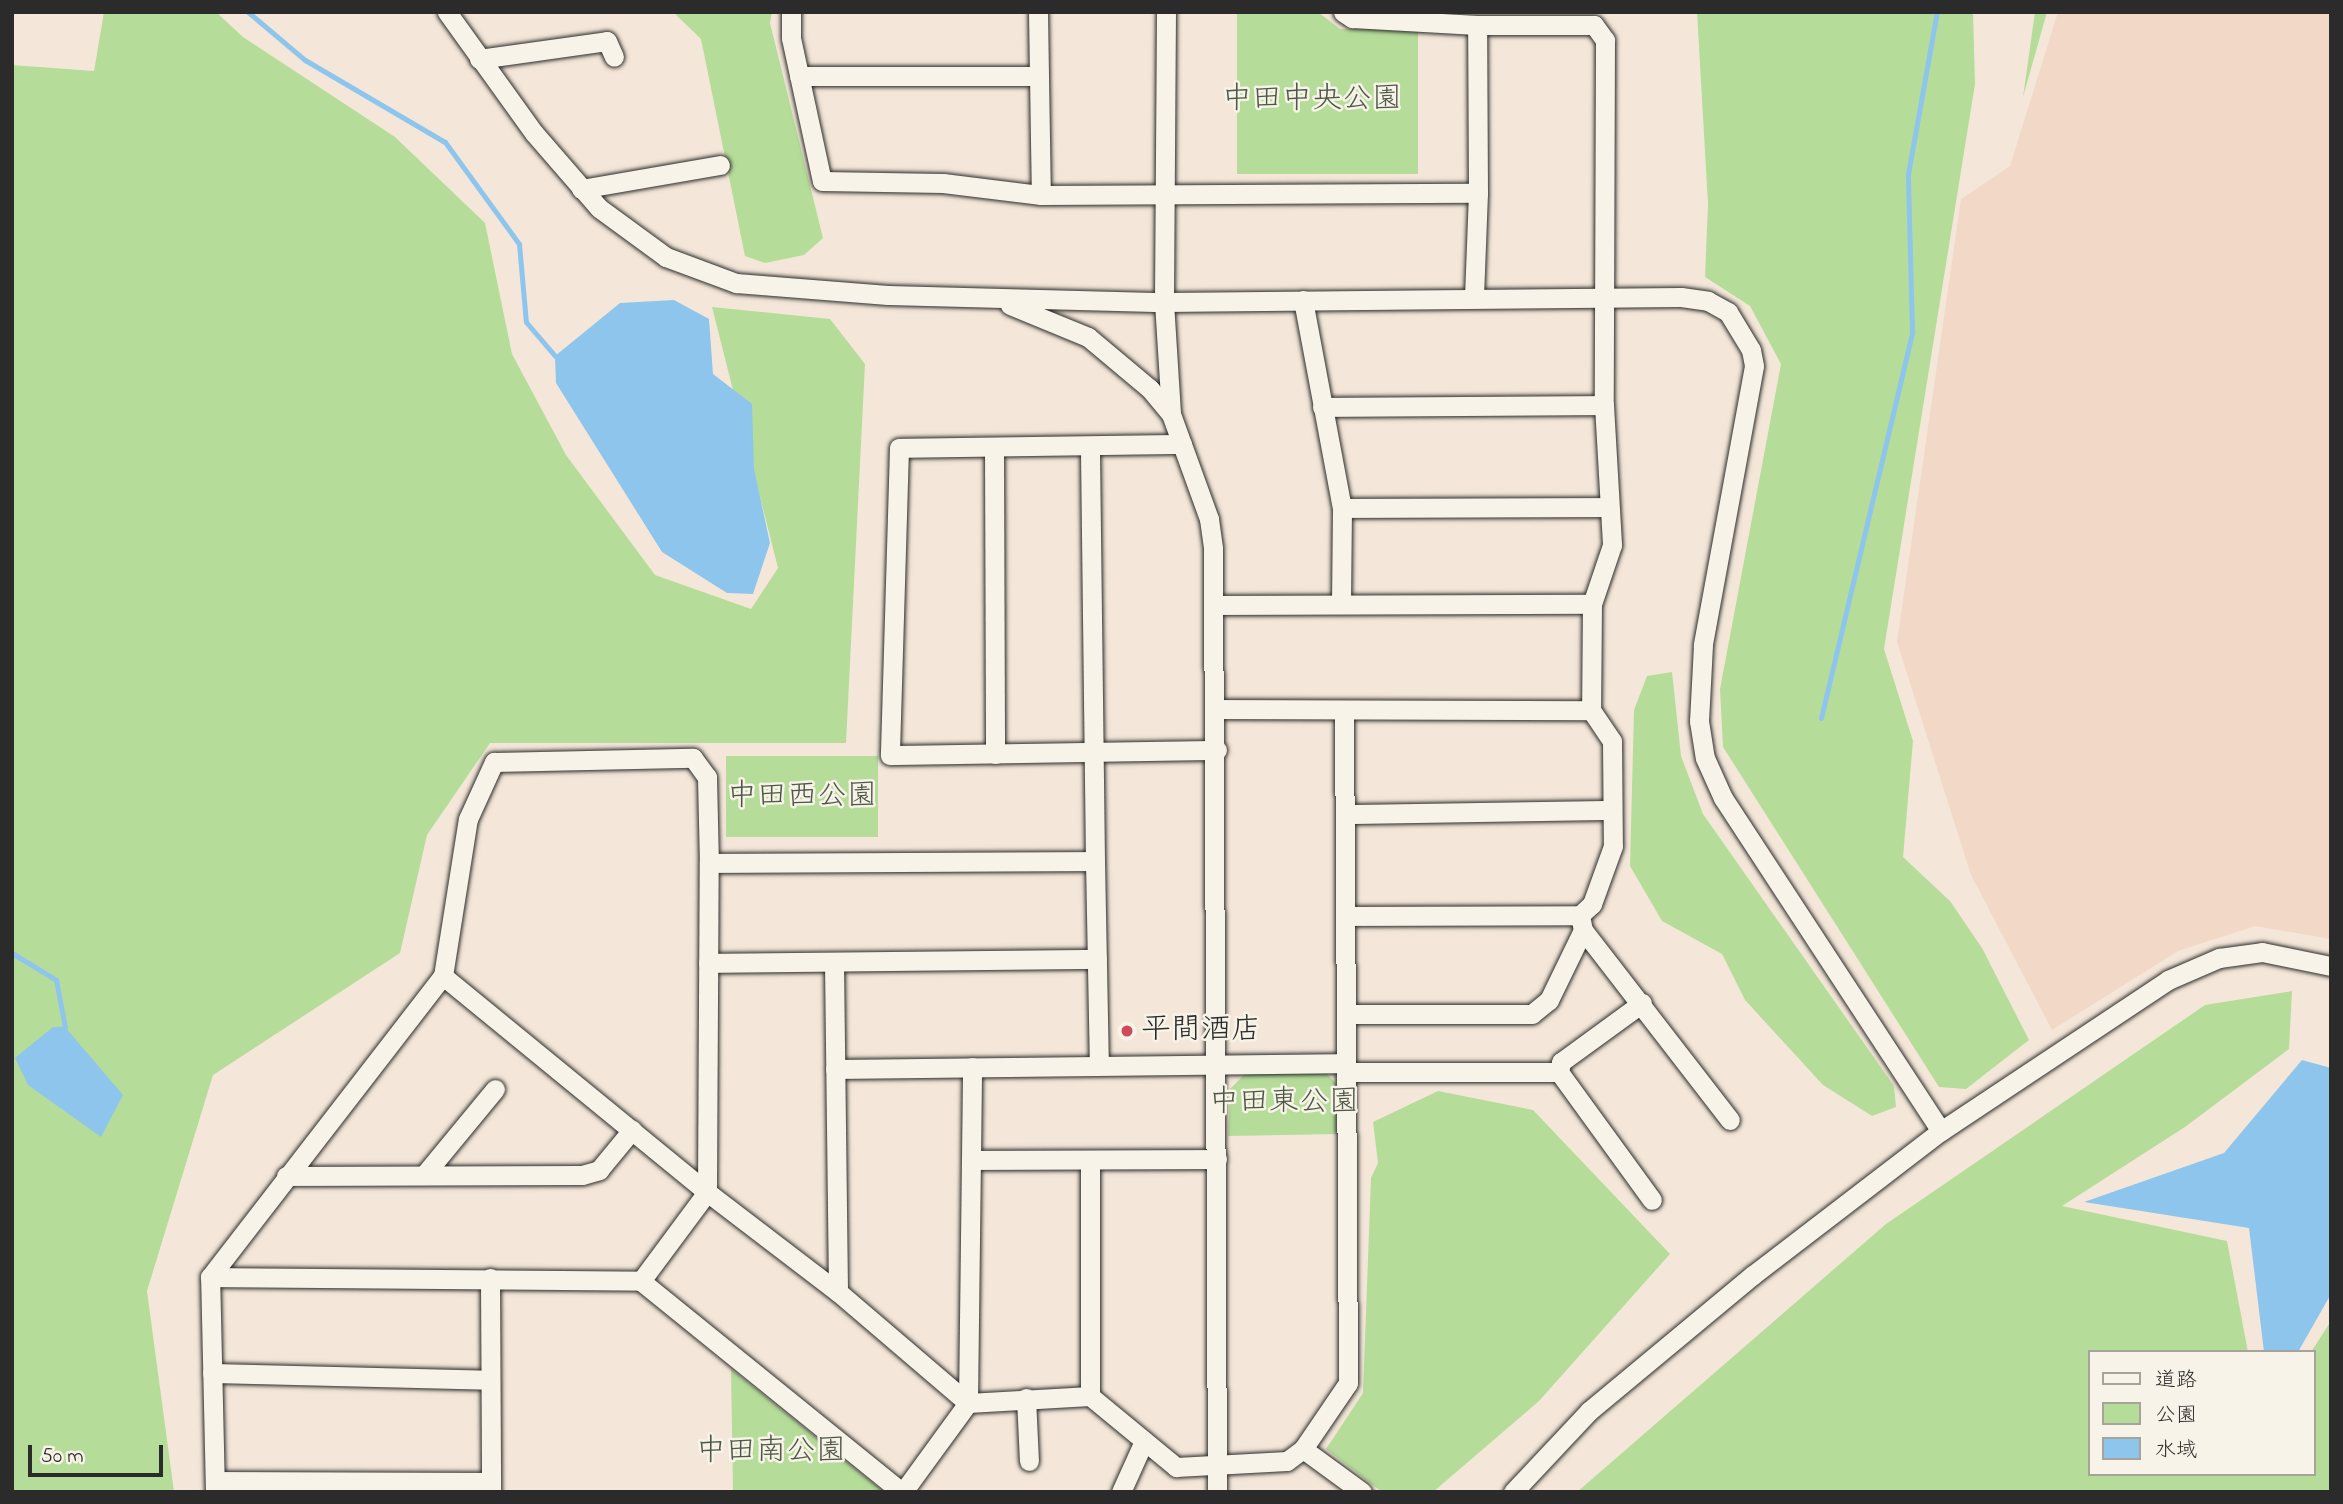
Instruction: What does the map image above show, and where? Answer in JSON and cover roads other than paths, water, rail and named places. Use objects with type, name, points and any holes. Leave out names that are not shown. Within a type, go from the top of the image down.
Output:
[{"type":"street","points":[[446,12],[479,59],[581,189],[641,242],[701,273],[736,283],[803,291],[989,299],[1164,302],[1604,297],[1708,301],[1728,312],[1751,350],[1754,366],[1703,645],[1699,721],[1705,758],[1723,798],[1941,1131]]},
{"type":"street","points":[[791,12],[799,76],[822,181],[943,183],[1041,195],[1166,197],[1478,193]]},
{"type":"street","points":[[1038,12],[1041,195]]},
{"type":"street","points":[[1166,12],[1164,302],[1171,414],[1209,519],[1215,605],[1217,1492]]},
{"type":"street","points":[[1343,12],[1352,18],[1477,25],[1594,25],[1605,40],[1604,405],[1612,545],[1592,604],[1591,710],[1612,741],[1612,846],[1592,904],[1549,1000],[1532,1014],[1346,1014]]},
{"type":"street","points":[[1474,297],[1478,193],[1477,25]]},
{"type":"street","points":[[479,59],[607,41],[614,57]]},
{"type":"street","points":[[799,76],[1038,76]]},
{"type":"street","points":[[581,189],[720,165]]},
{"type":"street","points":[[989,299],[1088,337],[1142,382],[1171,414]]},
{"type":"street","points":[[1303,300],[1342,508],[1341,603]]},
{"type":"street","points":[[1322,407],[1604,405]]},
{"type":"street","points":[[1182,444],[1090,448],[899,448],[890,755],[1217,750]]},
{"type":"street","points":[[1090,448],[1099,1064]]},
{"type":"street","points":[[994,449],[995,754]]},
{"type":"street","points":[[1342,508],[1609,507]]},
{"type":"street","points":[[1215,605],[1592,604]]},
{"type":"street","points":[[1216,709],[1591,710]]},
{"type":"street","points":[[443,975],[707,1192],[838,1292],[968,1402],[1090,1396],[1177,1467],[1287,1461],[1303,1449],[1348,1383],[1347,814],[1344,710]]},
{"type":"street","points":[[490,1278],[491,1487],[215,1486],[210,1277],[443,975],[468,819],[494,762],[693,758],[707,776],[707,1192],[641,1281]]},
{"type":"street","points":[[1347,814],[1611,810]]},
{"type":"street","points":[[709,863],[1095,861]]},
{"type":"street","points":[[1346,916],[1582,922]]},
{"type":"street","points":[[1582,922],[1730,1120]]},
{"type":"street","points":[[1513,1492],[1600,1403],[1753,1276],[1941,1131],[2168,980],[2219,958],[2262,952],[2331,966]]},
{"type":"street","points":[[708,963],[1097,959]]},
{"type":"street","points":[[834,963],[838,1292]]},
{"type":"street","points":[[1642,1003],[1561,1062],[1559,1072],[1652,1200]]},
{"type":"street","points":[[835,1069],[1216,1063],[1559,1072]]},
{"type":"street","points":[[210,1277],[641,1281],[903,1492],[968,1402],[972,1067]]},
{"type":"street","points":[[425,1174],[495,1089]]},
{"type":"street","points":[[286,1176],[582,1175],[599,1170],[632,1130]]},
{"type":"street","points":[[971,1160],[1217,1159]]},
{"type":"street","points":[[1090,1161],[1090,1396]]},
{"type":"street","points":[[212,1373],[489,1380]]},
{"type":"street","points":[[1026,1398],[1029,1461]]},
{"type":"street","points":[[1121,1492],[1144,1441]]},
{"type":"street","points":[[1303,1449],[1362,1492]]},
{"type":"water","points":[[674,300],[709,319],[713,374],[752,404],[754,469],[770,543],[753,594],[727,593],[662,552],[556,383],[555,356],[620,303]]},
{"type":"water","points":[[53,1027],[65,1027],[123,1095],[101,1137],[28,1085],[15,1058]]},
{"type":"water","points":[[2302,1060],[2331,1068],[2331,1294],[2299,1350],[2264,1350],[2249,1228],[2084,1202],[2224,1153]]},
{"type":"waterway","points":[[248,12],[305,60],[445,142],[519,244],[526,322],[555,356]]},
{"type":"waterway","points":[[1821,718],[1912,332],[1908,174],[1937,12]]},
{"type":"waterway","points":[[12,953],[56,980],[65,1027]]},
{"type":"place","name":"平間酒店","points":[[1127,1031]]},
{"type":"park label","name":"中田中央公園","points":[[1312,100]]},
{"type":"park label","name":"中田西公園","points":[[802,797]]},
{"type":"park label","name":"中田東公園","points":[[1284,1103]]},
{"type":"park label","name":"中田南公園","points":[[771,1452]]}]
